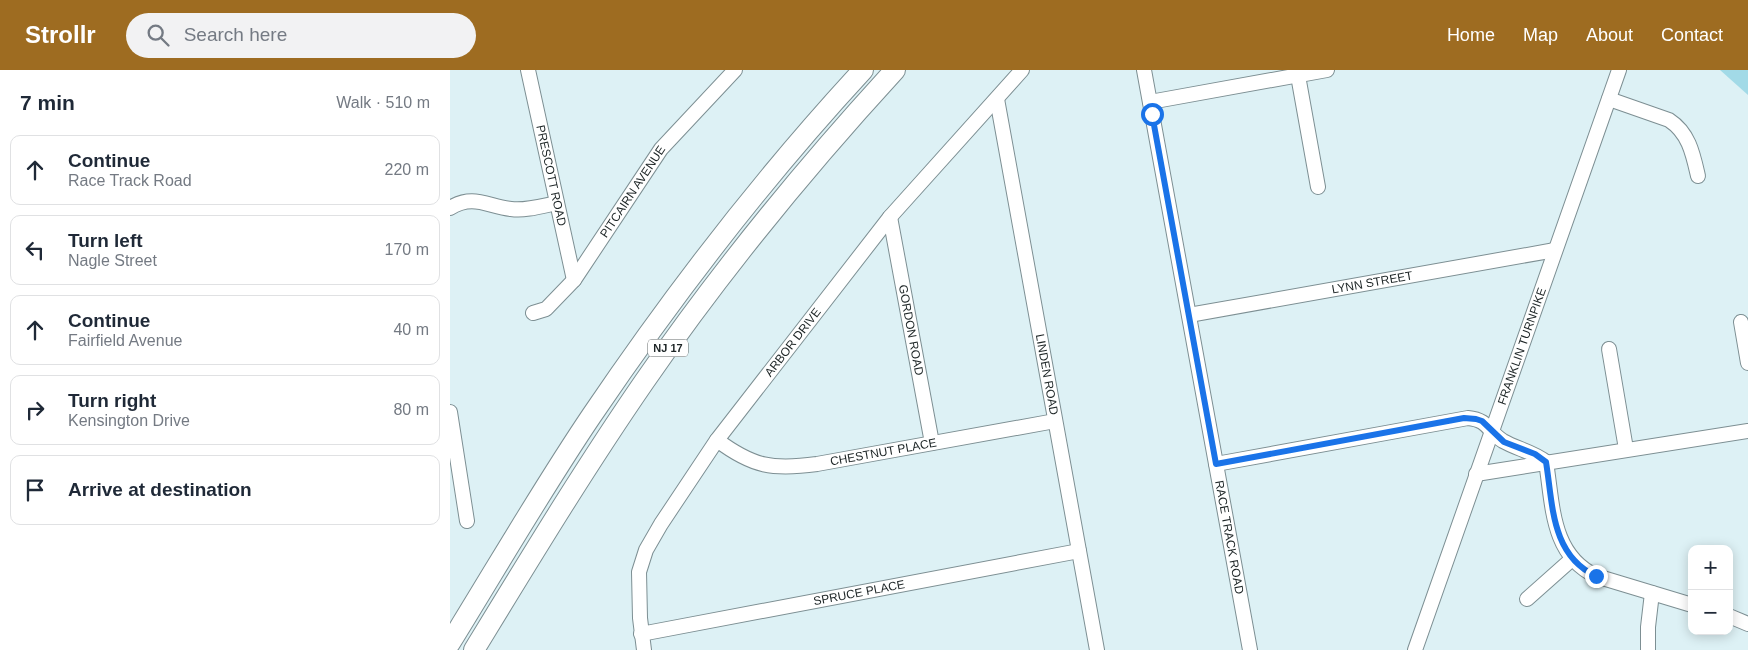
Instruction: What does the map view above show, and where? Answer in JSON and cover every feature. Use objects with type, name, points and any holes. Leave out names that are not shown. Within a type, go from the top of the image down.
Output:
[{"type":"highway","points":[[810,129],[851,70]]},
{"type":"highway","name":"NJ 17","points":[[450,643],[578,438],[637,350],[708,254],[810,129],[863,70]]},
{"type":"highway","name":"NJ 17","points":[[474,650],[588,466],[678,334],[789,192],[895,70]]},
{"type":"street","name":"PRESCOTT ROAD","points":[[528,70],[574,280]]},
{"type":"street","name":"PITCAIRN AVENUE","points":[[533,313],[546,309],[574,280],[661,149],[734,70]]},
{"type":"street","name":"ARBOR DRIVE","points":[[644,650],[638,586],[641,561],[660,524],[718,440],[890,217],[1022,70]]},
{"type":"street","name":"RACE TRACK ROAD","points":[[1144,70],[1250,650]]},
{"type":"street","points":[[1150,102],[1297,73],[1327,70]]},
{"type":"street","name":"FRANKLIN TURNPIKE","points":[[1415,650],[1619,70]]},
{"type":"street","points":[[1297,73],[1318,187]]},
{"type":"street","name":"LINDEN ROAD","points":[[997,99],[1097,650]]},
{"type":"street","points":[[1609,100],[1670,120],[1678,126],[1684,132],[1698,176]]},
{"type":"street","points":[[450,208],[468,200],[511,210],[557,203]]},
{"type":"street","name":"GORDON ROAD","points":[[890,217],[932,443]]},
{"type":"street","name":"LYNN STREET","points":[[1189,315],[1555,250]]},
{"type":"street","points":[[1741,322],[1748,363]]},
{"type":"street","points":[[1609,349],[1626,449]]},
{"type":"street","points":[[450,412],[468,521]]},
{"type":"street","points":[[1216,464],[1464,418],[1476,419],[1482,421],[1504,442],[1535,454],[1546,462],[1557,531],[1563,546],[1572,559],[1596,576],[1688,604]]},
{"type":"street","name":"CHESTNUT PLACE","points":[[718,440],[741,457],[778,467],[817,464],[1055,420]]},
{"type":"street","points":[[1476,474],[1748,431]]},
{"type":"street","name":"SPRUCE PLACE","points":[[641,634],[1079,551]]},
{"type":"street","points":[[1527,600],[1572,559]]},
{"type":"street","points":[[1648,650],[1648,627],[1652,593]]},
{"type":"street","points":[[1733,618],[1748,624]]},
{"type":"shaded area","points":[[1720,70],[1748,70],[1748,95]]},
{"type":"route","points":[[1152,114],[1216,464],[1464,418],[1476,419],[1482,421],[1504,442],[1535,454],[1546,462],[1559,538],[1572,559],[1596,576]]}]
